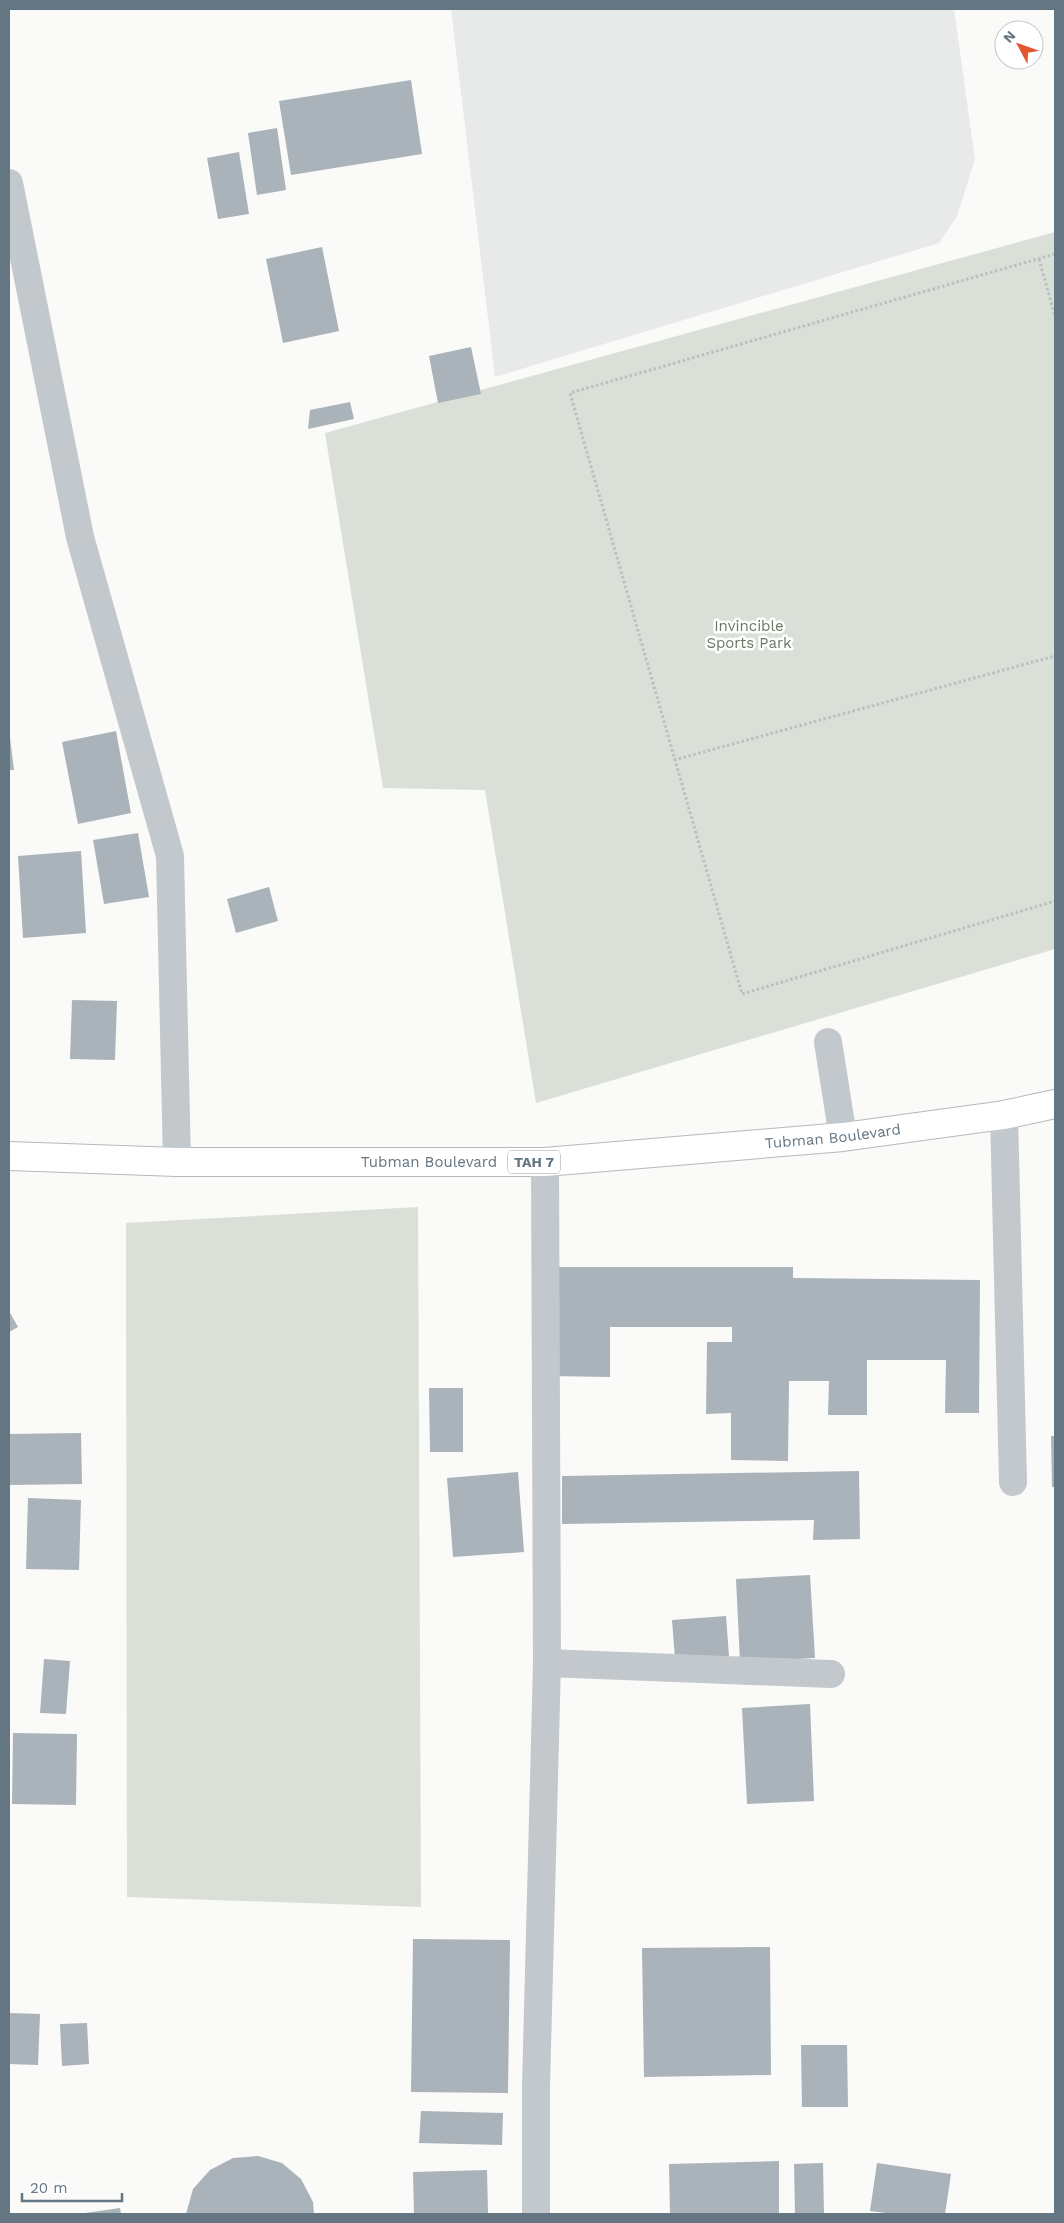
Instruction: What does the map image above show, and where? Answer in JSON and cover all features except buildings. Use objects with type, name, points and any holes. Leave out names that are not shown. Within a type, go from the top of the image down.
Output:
[{"type":"highway","name":"Tubman Boulevard","points":[[9,1156],[177,1162],[545,1162],[843,1137],[1004,1115],[1055,1104]]},
{"type":"street","points":[[9,183],[80,537],[170,856],[177,1162]]},
{"type":"street","points":[[828,1042],[843,1137]]},
{"type":"street","points":[[1004,1115],[1012,1482]]},
{"type":"street","points":[[536,2214],[536,2087],[547,1663],[545,1162]]},
{"type":"street","points":[[547,1663],[831,1674]]},
{"type":"path","points":[[1055,254],[570,392],[742,994],[1055,901]]},
{"type":"path","points":[[1039,259],[1055,316]]},
{"type":"path","points":[[674,760],[1055,656]]},
{"type":"shaded area","points":[[451,9],[954,9],[975,159],[957,216],[939,243],[495,377]]},
{"type":"green space","name":"Invincible Sports Park","points":[[1055,232],[1055,949],[536,1103],[485,790],[383,788],[325,433]]},
{"type":"green space","points":[[418,1207],[421,1907],[127,1897],[126,1223]]}]
